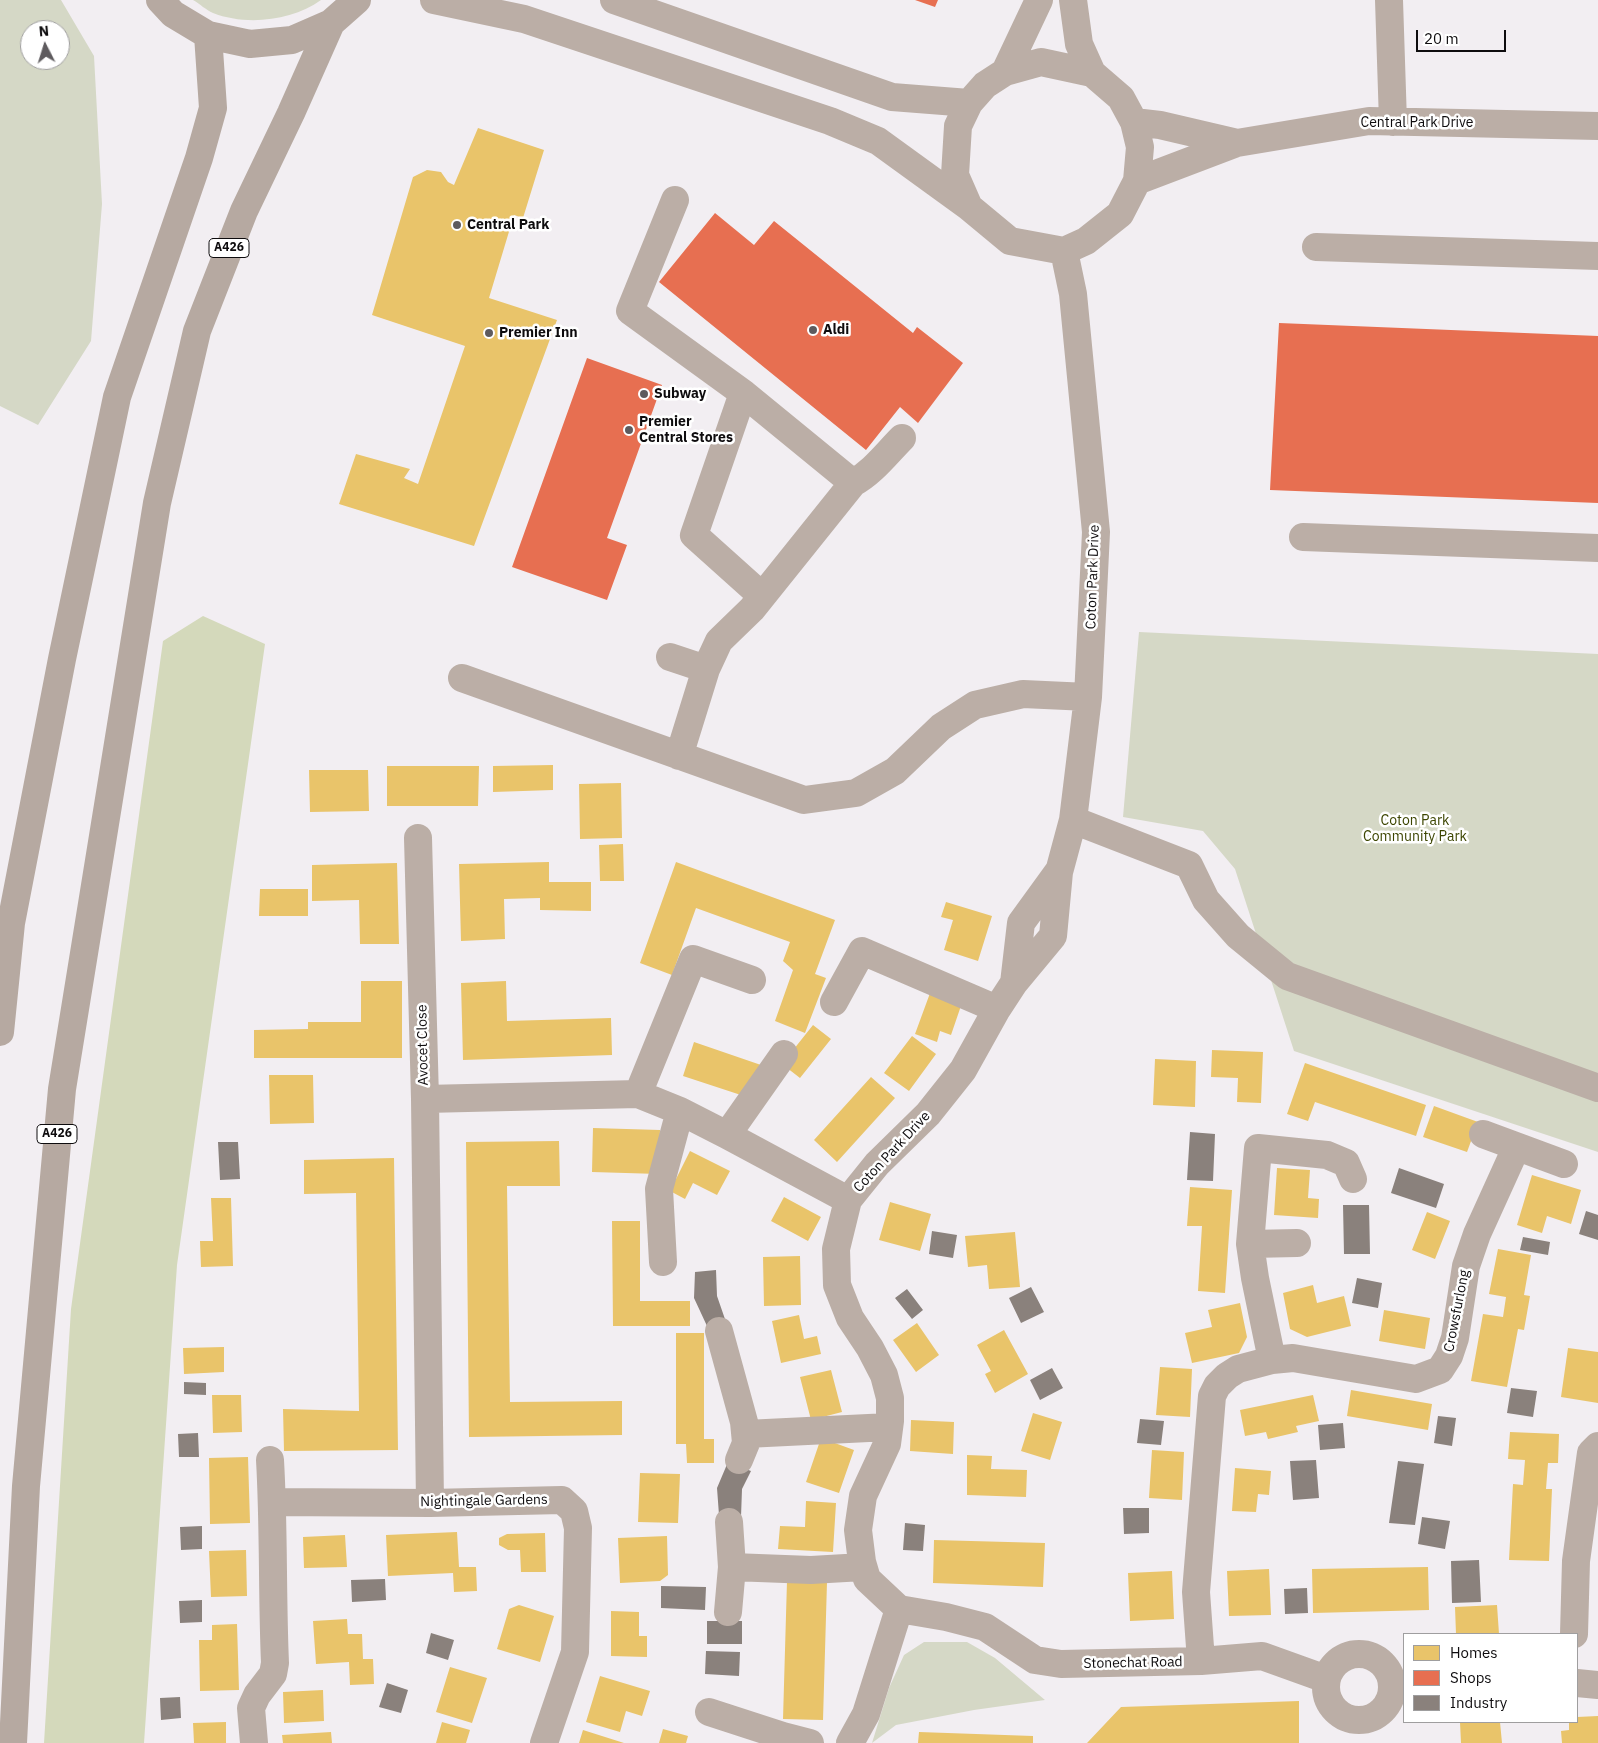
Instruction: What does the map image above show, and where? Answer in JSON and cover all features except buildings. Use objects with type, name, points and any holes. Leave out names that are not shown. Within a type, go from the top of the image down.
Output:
[{"type":"highway","points":[[160,0],[173,14],[208,35],[250,44],[292,40],[331,23],[357,0]]},
{"type":"highway","name":"A426","points":[[13,1743],[26,1486],[62,1089],[128,674],[161,485],[197,332],[244,211],[331,23]]},
{"type":"highway","points":[[0,1032],[11,923],[62,659],[117,397],[199,158],[213,108],[208,35]]},
{"type":"street","points":[[434,0],[524,19],[830,121],[878,141],[969,207],[1010,241],[1064,251],[1086,241],[1120,214],[1137,181],[1140,147],[1134,122],[1121,98],[1092,73],[1079,44],[1073,0]]},
{"type":"street","points":[[1005,72],[1039,0]]},
{"type":"street","points":[[1388,0],[1393,122]]},
{"type":"street","points":[[620,1],[892,97],[969,103]]},
{"type":"street","points":[[969,207],[955,175],[958,126],[969,103],[985,85],[1005,72],[1041,62],[1092,73]]},
{"type":"street","name":"Central Park Drive","points":[[1137,181],[1237,143],[1369,121],[1598,126]]},
{"type":"street","name":"Central Park Drive","points":[[1134,122],[1160,125],[1237,143]]},
{"type":"street","points":[[675,200],[630,311],[743,394],[852,482]]},
{"type":"street","points":[[1316,247],[1598,256]]},
{"type":"street","name":"Coton Park Drive","points":[[898,1609],[867,1579],[863,1567],[858,1530],[863,1496],[887,1444],[890,1398],[884,1375],[870,1348],[850,1318],[837,1284],[836,1249],[848,1200],[877,1164],[928,1114],[963,1070],[997,1009],[1014,983],[1021,923],[1059,872],[1073,820],[1088,697],[1096,532],[1073,294],[1064,251]]},
{"type":"street","points":[[743,394],[694,535],[762,596]]},
{"type":"street","points":[[679,756],[706,669],[719,642],[752,609],[852,482],[865,476],[872,470],[902,438]]},
{"type":"street","points":[[1303,537],[1598,548]]},
{"type":"street","points":[[670,657],[706,669]]},
{"type":"street","points":[[462,678],[804,800],[856,793],[896,771],[941,727],[975,706],[1023,694],[1088,697]]},
{"type":"street","points":[[1073,820],[1189,865],[1206,900],[1238,936],[1287,976],[1598,1088]]},
{"type":"street","name":"Avocet Close","points":[[418,838],[425,1099],[638,1094],[680,1111],[728,1135],[848,1200]]},
{"type":"street","points":[[834,1002],[862,951],[997,1009]]},
{"type":"street","points":[[638,1094],[693,959],[752,980]]},
{"type":"street","points":[[728,1135],[784,1054]]},
{"type":"street","points":[[425,1099],[430,1503]]},
{"type":"street","points":[[663,1262],[659,1189],[680,1111]]},
{"type":"street","points":[[1484,1134],[1516,1148],[1564,1164]]},
{"type":"street","points":[[1272,1360],[1250,1244],[1258,1148],[1327,1155],[1346,1163],[1353,1179]]},
{"type":"street","name":"Crowsfurlong","points":[[1201,1661],[1196,1592],[1212,1396],[1218,1386],[1227,1376],[1238,1369],[1272,1360],[1293,1358],[1416,1379],[1440,1370],[1449,1356],[1455,1338],[1466,1266],[1477,1234],[1516,1148]]},
{"type":"street","points":[[1250,1244],[1297,1243]]},
{"type":"street","points":[[719,1331],[744,1422],[742,1447],[889,1427]]},
{"type":"street","points":[[1574,1633],[1576,1561],[1592,1453],[1598,1446]]},
{"type":"street","points":[[254,1743],[251,1708],[257,1695],[273,1674],[275,1663],[270,1460]]},
{"type":"street","name":"Nightingale Gardens","points":[[272,1502],[430,1503],[562,1500],[574,1511],[578,1528],[575,1652],[544,1743]]},
{"type":"street","points":[[728,1612],[732,1568],[729,1522]]},
{"type":"street","points":[[732,1568],[811,1570],[863,1567]]},
{"type":"street","points":[[850,1743],[866,1714],[898,1609]]},
{"type":"street","name":"Stonechat Road","points":[[898,1609],[946,1617],[985,1627],[1035,1660],[1060,1664],[1201,1661],[1262,1656],[1326,1679]]},
{"type":"street","points":[[1357,1654],[1368,1655],[1378,1659],[1386,1666],[1399,1686],[1380,1715],[1370,1720],[1358,1732],[1349,1719],[1340,1715],[1332,1708],[1326,1694],[1326,1679],[1330,1669],[1347,1656],[1357,1654]]},
{"type":"street","points":[[1578,1683],[1598,1684]]},
{"type":"street","points":[[709,1712],[810,1743]]},
{"type":"green space","points":[[0,0],[61,0],[94,56],[102,204],[91,341],[38,425],[0,406]]},
{"type":"green space","points":[[193,0],[321,0],[297,13],[283,17],[254,20],[226,17],[213,13]]},
{"type":"green space","points":[[203,616],[265,644],[177,1265],[144,1743],[44,1743],[71,1309],[163,641]]},
{"type":"green space","name":"Coton Park Community Park","points":[[1139,632],[1598,654],[1598,1152],[1294,1051],[1235,869],[1203,831],[1123,817]]},
{"type":"green space","points":[[924,1642],[967,1642],[995,1658],[1045,1700],[974,1710],[896,1725],[872,1743],[889,1688],[904,1655]]},
{"type":"place","name":"Central Park","points":[[457,225]]},
{"type":"place","name":"Aldi","points":[[813,330]]},
{"type":"place","name":"Premier Inn","points":[[489,333]]},
{"type":"place","name":"Subway","points":[[644,394]]},
{"type":"place","name":"Premier Central Stores","points":[[629,430]]}]
